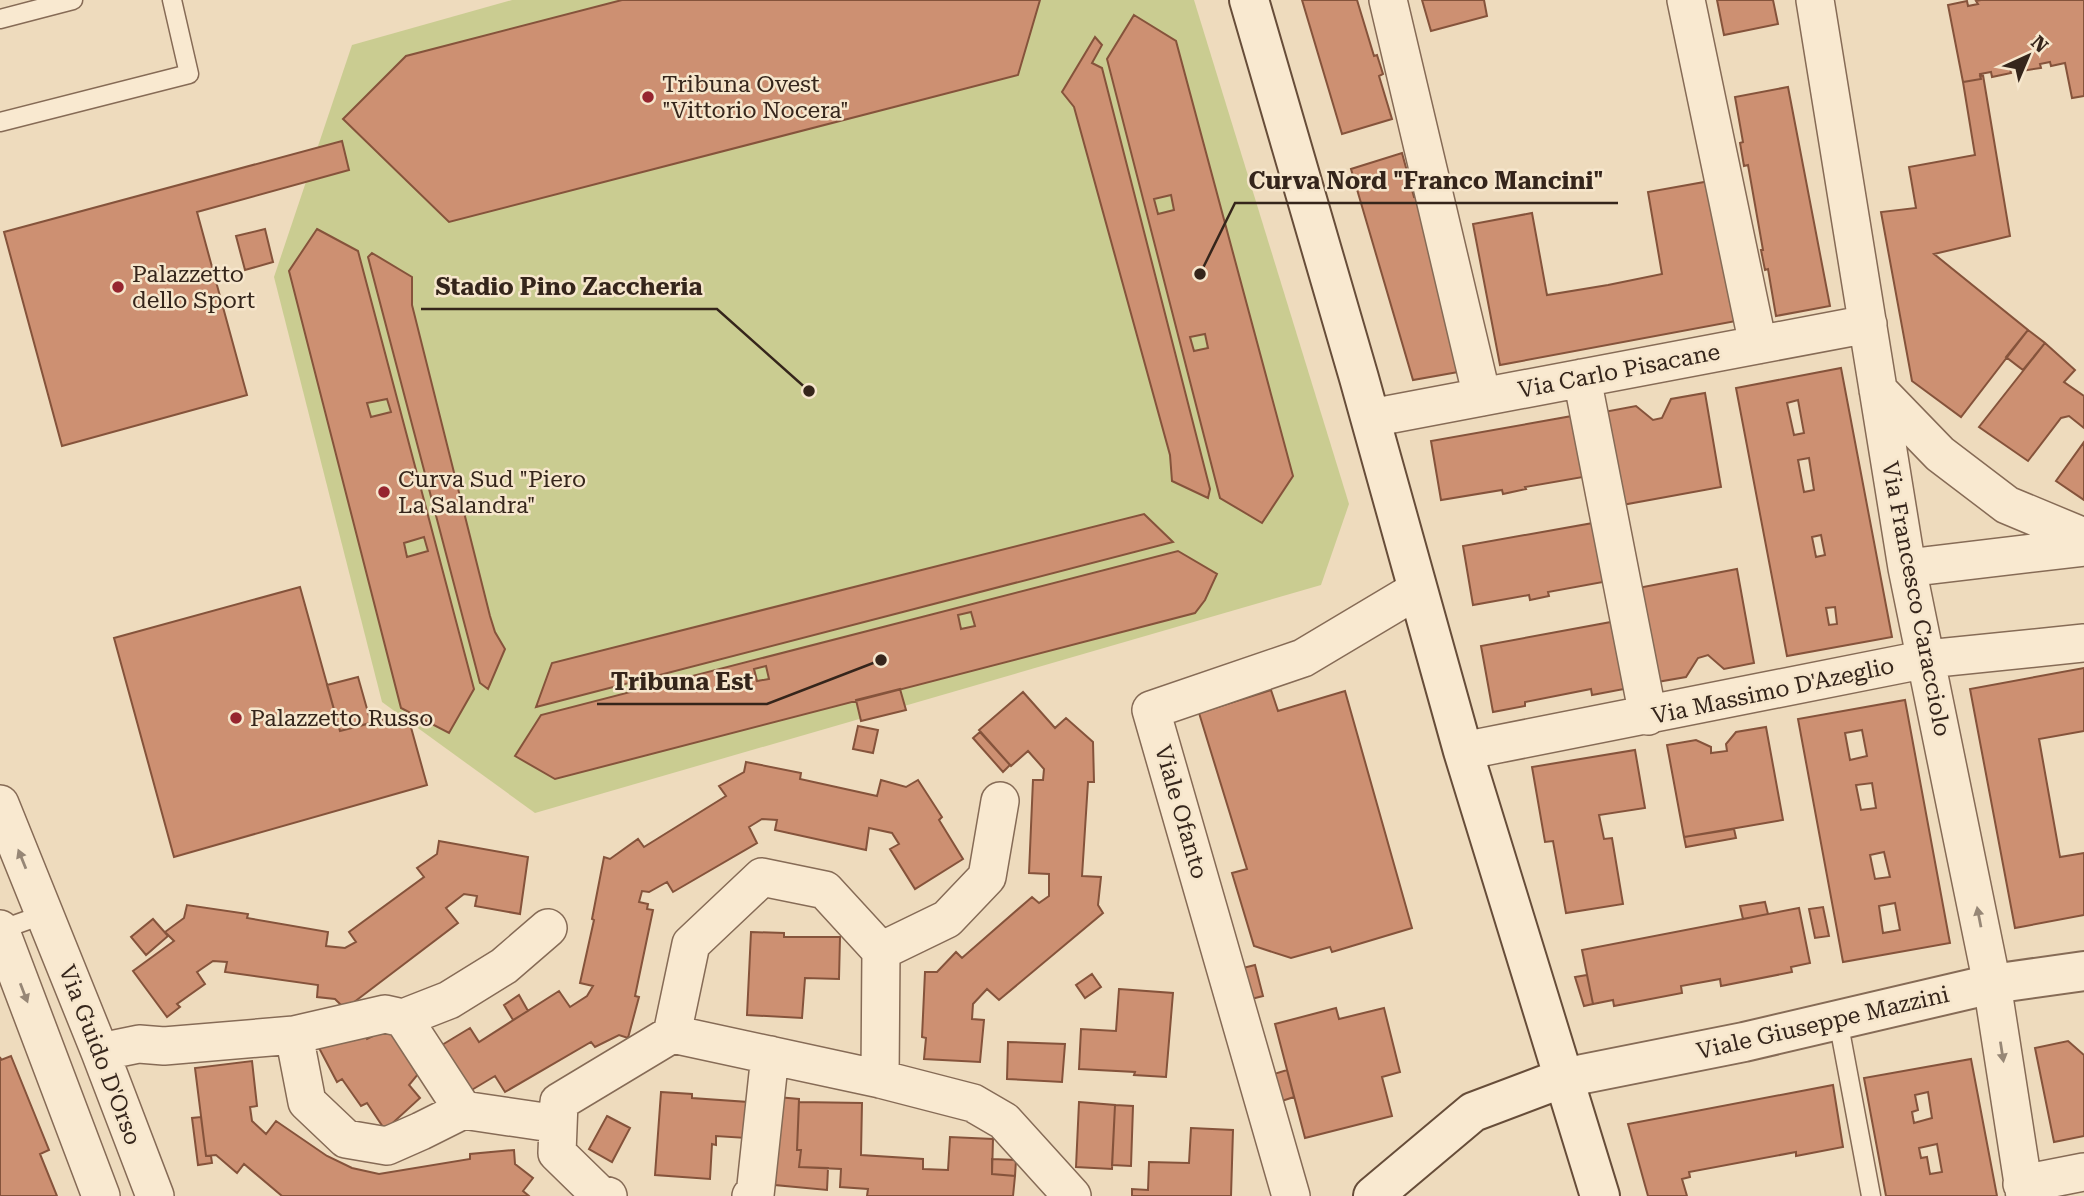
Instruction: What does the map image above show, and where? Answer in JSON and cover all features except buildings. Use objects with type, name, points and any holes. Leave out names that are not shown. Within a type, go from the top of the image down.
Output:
[{"type":"main road","points":[[1249,0],[1371,418],[1463,751],[1600,1196]]},
{"type":"main road","name":"Viale Giuseppe Mazzini","points":[[1373,1196],[1472,1112],[1563,1078],[1744,1042],[1992,984],[2084,971]]},
{"type":"street","points":[[1388,0],[1482,397]]},
{"type":"street","points":[[1686,0],[1758,345]]},
{"type":"street","name":"Via Francesco Caracciolo","points":[[1815,0],[1907,568],[1992,984],[2024,1190]]},
{"type":"street","name":"Via Carlo Pisacane","points":[[1371,418],[1868,324]]},
{"type":"street","points":[[1582,378],[1648,716]]},
{"type":"street","points":[[1878,390],[1940,454],[2007,505],[2084,537]]},
{"type":"street","points":[[1907,568],[2084,547]]},
{"type":"street","name":"Viale Ofanto","points":[[1291,1196],[1152,710],[1303,658],[1418,590]]},
{"type":"street","name":"Via Massimo D'Azeglio","points":[[1463,751],[1927,659],[2084,643]]},
{"type":"street","points":[[881,951],[947,919],[987,877],[1000,801]]},
{"type":"street","name":"Via Guido D'Orso","points":[[2,816],[45,914],[155,1196]]},
{"type":"street","points":[[672,1034],[691,944],[762,877],[825,890],[881,951],[880,1079]]},
{"type":"street","points":[[100,1052],[139,1044],[164,1046],[294,1035],[385,1014],[403,1018],[449,1000],[504,966],[548,928]]},
{"type":"street","points":[[0,930],[101,1196]]},
{"type":"street","points":[[403,1018],[463,1110]]},
{"type":"street","points":[[608,1196],[599,1194],[557,1153],[559,1102],[672,1034],[880,1079],[974,1103],[1004,1121],[1072,1196]]},
{"type":"street","points":[[294,1035],[307,1102],[346,1139],[387,1146],[463,1110],[558,1124]]},
{"type":"street","points":[[754,1196],[770,1055]]},
{"type":"street","points":[[2024,1190],[2084,1172]]},
{"type":"lane","points":[[0,19],[73,0]]},
{"type":"lane","points":[[0,122],[189,74],[172,0]]},
{"type":"lane","points":[[0,930],[45,914]]},
{"type":"lane","points":[[1838,1020],[1871,1196]]},
{"type":"green space","points":[[512,0],[1194,0],[1349,504],[1321,585],[535,813],[382,702],[274,277],[352,45]]},
{"type":"place","name":"Tribuna Ovest \"Vittorio Nocera\"","points":[[648,97]]},
{"type":"place","name":"Curva Nord \"Franco Mancini\"","points":[[1200,274]]},
{"type":"place","name":"Palazzetto dello Sport","points":[[118,287]]},
{"type":"place","name":"Stadio Pino Zaccheria","points":[[809,391]]},
{"type":"place","name":"Curva Sud \"Piero La Salandra\"","points":[[384,492]]},
{"type":"place","name":"Tribuna Est","points":[[881,660]]},
{"type":"place","name":"Palazzetto Russo","points":[[236,718]]}]
